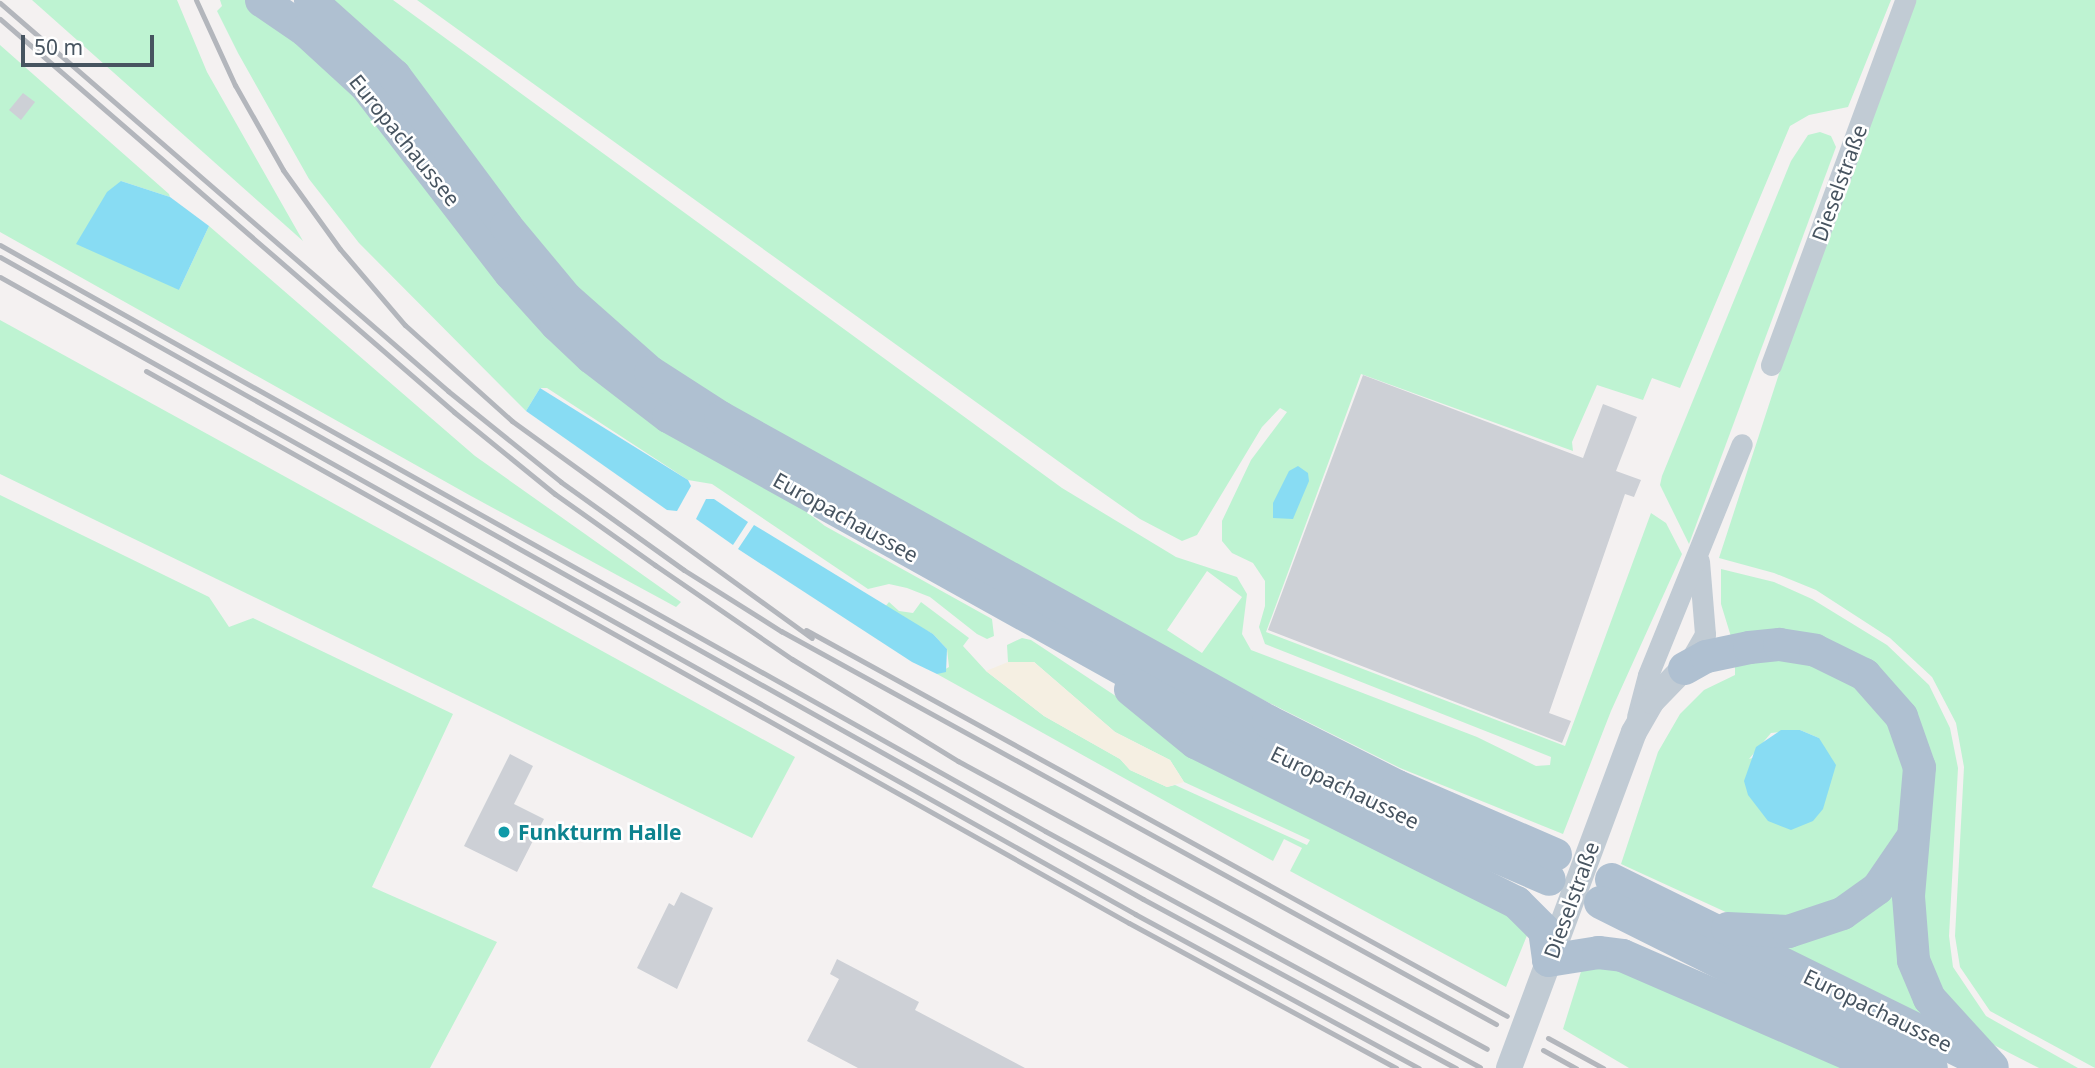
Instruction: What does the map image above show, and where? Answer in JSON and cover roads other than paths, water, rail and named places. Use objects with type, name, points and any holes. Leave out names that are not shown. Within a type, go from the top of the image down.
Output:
[{"type":"main road","name":"Europachaussee","points":[[261,0],[305,30],[365,85],[510,273],[556,324],[629,388],[710,441],[1355,795],[1552,867],[1268,721],[720,418],[650,372],[566,298],[513,235],[394,75],[310,0]]},
{"type":"main road","points":[[1684,668],[1724,651],[1779,644],[1815,650],[1864,674],[1901,716],[1912,740],[1919,767],[1917,825],[1908,896],[1913,960],[1929,998],[1993,1068]]},
{"type":"main road","points":[[1082,646],[1195,742],[1516,902],[1544,930],[1548,960],[1598,952],[1622,955],[1882,1068]]},
{"type":"main road","points":[[1710,927],[1788,930],[1842,913],[1877,888],[1900,858],[1917,825]]},
{"type":"main road","name":"Europachaussee","points":[[1931,1068],[1605,890],[1710,927],[1993,1068]]},
{"type":"street","name":"Dieselstraße","points":[[1771,365],[1905,0]]},
{"type":"street","name":"Dieselstraße","points":[[1508,1068],[1634,733],[1648,675],[1742,444]]},
{"type":"street","name":"Dieselstraße","points":[[1634,733],[1652,701],[1700,650],[1705,634],[1698,556]]},
{"type":"water","points":[[121,181],[170,197],[209,226],[179,290],[76,244],[107,192]]},
{"type":"water","points":[[540,388],[688,480],[691,486],[677,511],[667,510],[526,411]]},
{"type":"water","points":[[1298,466],[1308,473],[1309,481],[1293,519],[1273,518],[1273,503],[1289,471]]},
{"type":"water","points":[[706,499],[714,499],[748,522],[733,545],[696,519]]},
{"type":"water","points":[[754,525],[933,634],[947,649],[946,672],[937,674],[912,662],[738,549]]},
{"type":"water","points":[[1781,730],[1800,730],[1819,738],[1836,765],[1823,809],[1813,821],[1791,830],[1768,821],[1748,795],[1744,781],[1756,747]]},
{"type":"railway","points":[[196,0],[235,85],[283,170],[340,249],[405,325],[512,421],[812,638]]},
{"type":"railway","points":[[0,3],[448,391],[561,482],[684,570],[781,631],[1496,1024]]},
{"type":"railway","points":[[0,19],[454,412],[555,494],[655,565],[792,659],[958,761],[1487,1049]]},
{"type":"railway","points":[[0,245],[1045,831],[1480,1067]]},
{"type":"railway","points":[[0,257],[1143,899],[1456,1068]]},
{"type":"railway","points":[[0,277],[1135,914],[1419,1068]]},
{"type":"railway","points":[[146,371],[1129,923],[1396,1068]]},
{"type":"railway","points":[[806,630],[1507,1016]]},
{"type":"railway","points":[[1548,1038],[1603,1068]]},
{"type":"railway","points":[[1543,1050],[1576,1068]]},
{"type":"place","name":"Funkturm Halle","points":[[504,832]]}]
